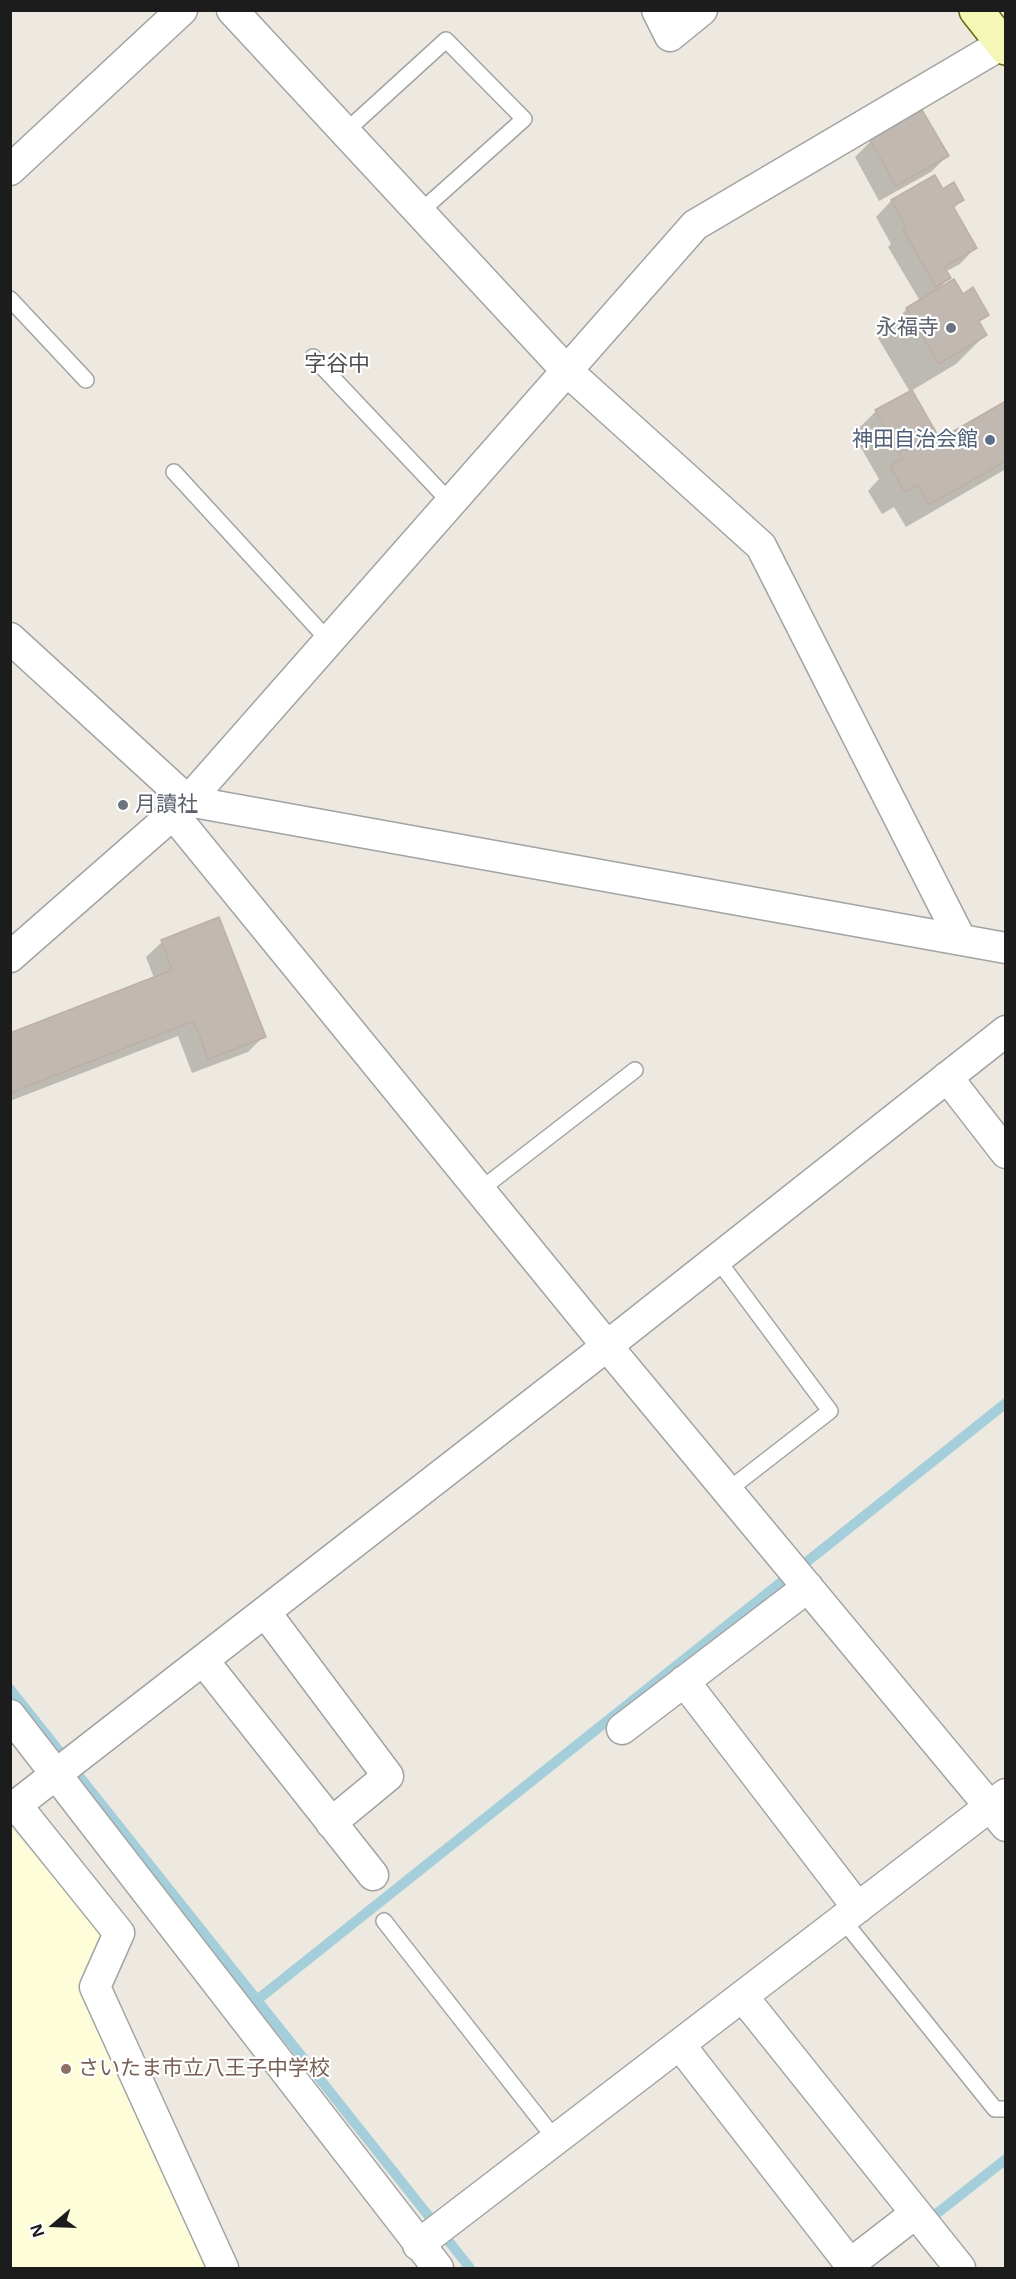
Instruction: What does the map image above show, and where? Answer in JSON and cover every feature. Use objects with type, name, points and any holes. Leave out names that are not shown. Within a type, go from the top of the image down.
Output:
[{"type":"street","points":[[10,170],[182,10]]},
{"type":"street","points":[[232,10],[566,370],[761,546],[961,940]]},
{"type":"street","points":[[657,10],[670,36],[702,10]]},
{"type":"street","points":[[10,957],[180,807],[695,225],[1004,46],[976,10]]},
{"type":"street","points":[[10,638],[180,807],[480,1190],[607,1346],[808,1587],[1000,1809],[851,1914],[418,2245]]},
{"type":"street","points":[[180,807],[1005,948]]},
{"type":"street","points":[[223,2268],[95,1987],[119,1933],[14,1808],[607,1346],[1005,1031]]},
{"type":"street","points":[[947,1077],[1005,1154]]},
{"type":"street","points":[[622,1729],[808,1587]]},
{"type":"street","points":[[265,1612],[388,1776],[331,1823]]},
{"type":"street","points":[[203,1660],[372,1875]]},
{"type":"street","points":[[684,1682],[851,1914]]},
{"type":"street","points":[[10,1715],[438,2268]]},
{"type":"street","points":[[742,1997],[960,2268]]},
{"type":"street","points":[[680,2045],[850,2264],[916,2213]]},
{"type":"lane","points":[[345,132],[446,40],[524,119],[420,212]]},
{"type":"lane","points":[[10,299],[86,380]]},
{"type":"lane","points":[[313,357],[450,502]]},
{"type":"lane","points":[[174,472],[329,640]]},
{"type":"lane","points":[[480,1190],[635,1070]]},
{"type":"lane","points":[[717,1259],[830,1411],[727,1491]]},
{"type":"lane","points":[[851,1914],[995,2109],[1005,2109]]},
{"type":"lane","points":[[384,1922],[556,2140]]},
{"type":"shaded area","name":"さいたま市立八王子中学校","points":[[12,1829],[103,1933],[81,1989],[161,2150],[205,2268],[11,2268]]},
{"type":"building","points":[[922,110],[949,156],[896,186],[870,140]]},
{"type":"building","points":[[935,175],[943,189],[954,182],[964,200],[953,206],[977,248],[944,267],[951,278],[936,287],[903,230],[906,227],[891,200]]},
{"type":"building","name":"永福寺","points":[[954,279],[963,294],[973,287],[989,315],[979,321],[987,335],[939,364],[906,308]]},
{"type":"building","points":[[912,390],[940,439],[1006,401],[1006,461],[929,505],[918,485],[905,492],[890,466],[903,459],[875,410]]},
{"type":"building","points":[[219,917],[266,1037],[208,1059],[194,1021],[10,1093],[10,1033],[172,970],[161,940]]},
{"type":"waterway","points":[[257,2000],[1006,1403]]},
{"type":"waterway","points":[[10,1689],[470,2268]]},
{"type":"waterway","points":[[926,2222],[1006,2159]]},
{"type":"place","name":"永福寺","points":[[951,328]]},
{"type":"place","name":"神田自治会館","points":[[990,440]]},
{"type":"place","name":"月讀社","points":[[123,805]]},
{"type":"place","name":"さいたま市立八王子中学校","points":[[66,2069]]},
{"type":"district","name":"字谷中","points":[[337,365]]}]
